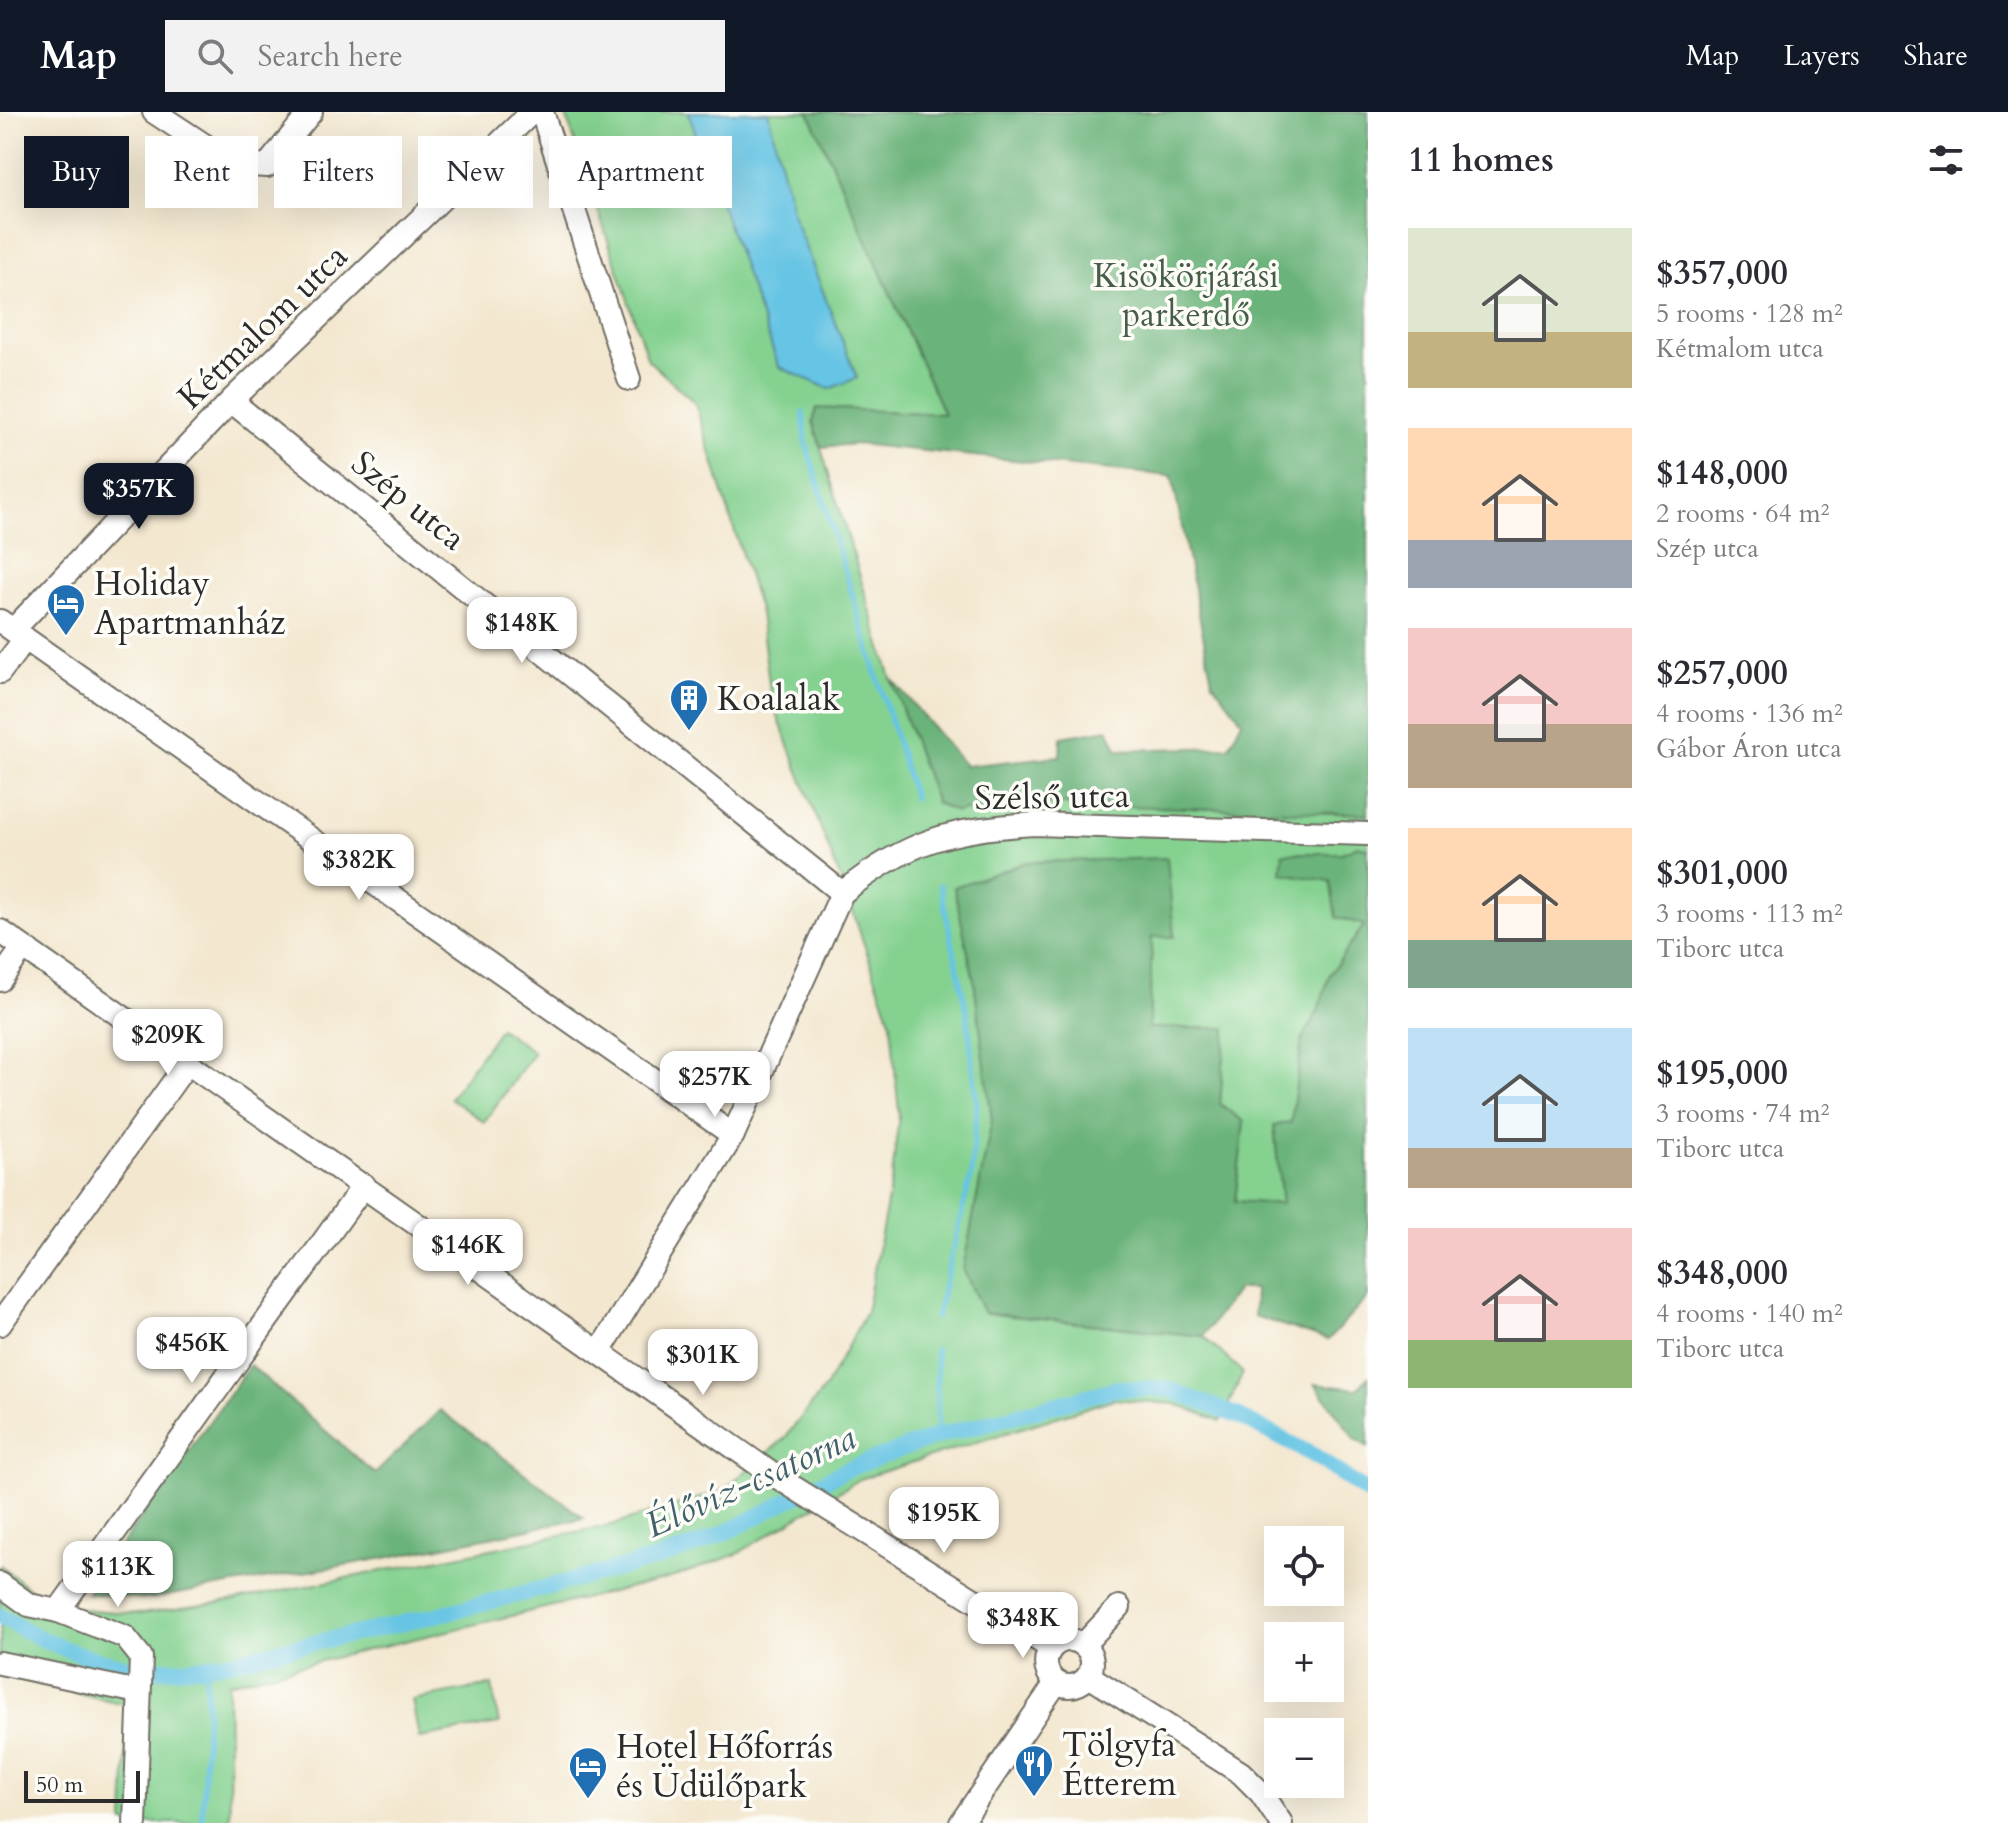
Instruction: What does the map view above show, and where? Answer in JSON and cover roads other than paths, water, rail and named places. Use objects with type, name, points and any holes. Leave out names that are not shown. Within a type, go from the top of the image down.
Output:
[{"type":"street","points":[[154,112],[233,164],[267,166],[311,112]]},
{"type":"street","name":"Kétmalom utca","points":[[0,672],[13,630],[231,401],[532,112]]},
{"type":"street","points":[[542,112],[629,379]]},
{"type":"street","name":"Szép utca","points":[[231,401],[842,893]]},
{"type":"street","points":[[13,630],[733,1135]]},
{"type":"street","name":"Szélső utca","points":[[599,1352],[733,1135],[842,893],[870,871],[921,843],[983,827],[1034,824],[1368,834]]},
{"type":"street","points":[[0,931],[781,1480],[1051,1648]]},
{"type":"street","points":[[0,980],[23,948]]},
{"type":"street","points":[[0,1324],[188,1062]]},
{"type":"street","points":[[58,1611],[364,1185]]},
{"type":"street","points":[[0,1584],[29,1605],[58,1611],[125,1637],[139,1675],[135,1823]]},
{"type":"street","points":[[1084,1644],[1119,1607]]},
{"type":"street","points":[[1062,1640],[1084,1644],[1091,1653],[1093,1665],[1089,1676],[1072,1687],[1056,1683],[1046,1667],[1051,1648],[1062,1640]]},
{"type":"street","points":[[0,1663],[139,1675]]},
{"type":"street","points":[[1089,1676],[1241,1773],[1261,1793],[1281,1823]]},
{"type":"street","points":[[961,1823],[1056,1683]]},
{"type":"water","points":[[688,112],[768,112],[794,218],[857,378],[829,389],[779,367],[722,208],[732,208],[732,136],[697,136]]},
{"type":"waterway","points":[[803,412],[806,443],[914,798]]},
{"type":"waterway","points":[[936,1318],[971,1176],[977,1104],[967,1012],[940,885]]},
{"type":"waterway","points":[[936,1350],[938,1436]]},
{"type":"waterway","name":"Élővíz-csatorna","points":[[0,1616],[60,1647],[126,1666],[171,1669],[237,1660],[436,1615],[656,1559],[739,1526],[845,1470],[938,1436],[1118,1388],[1168,1389],[1238,1416],[1315,1456],[1368,1493]]},
{"type":"waterway","points":[[202,1823],[207,1704],[205,1665]]},
{"type":"place","name":"Holiday Apartmanház","points":[[66,637]]},
{"type":"place","name":"Koalalak","points":[[689,732]]},
{"type":"place","name":"Tölgyfa Étterem","points":[[1034,1798]]},
{"type":"place","name":"Hotel Hőforrás és Üdülőpark","points":[[588,1800]]},
{"type":"park label","name":"Kisökörjárási parkerdő","points":[[1186,294]]}]
